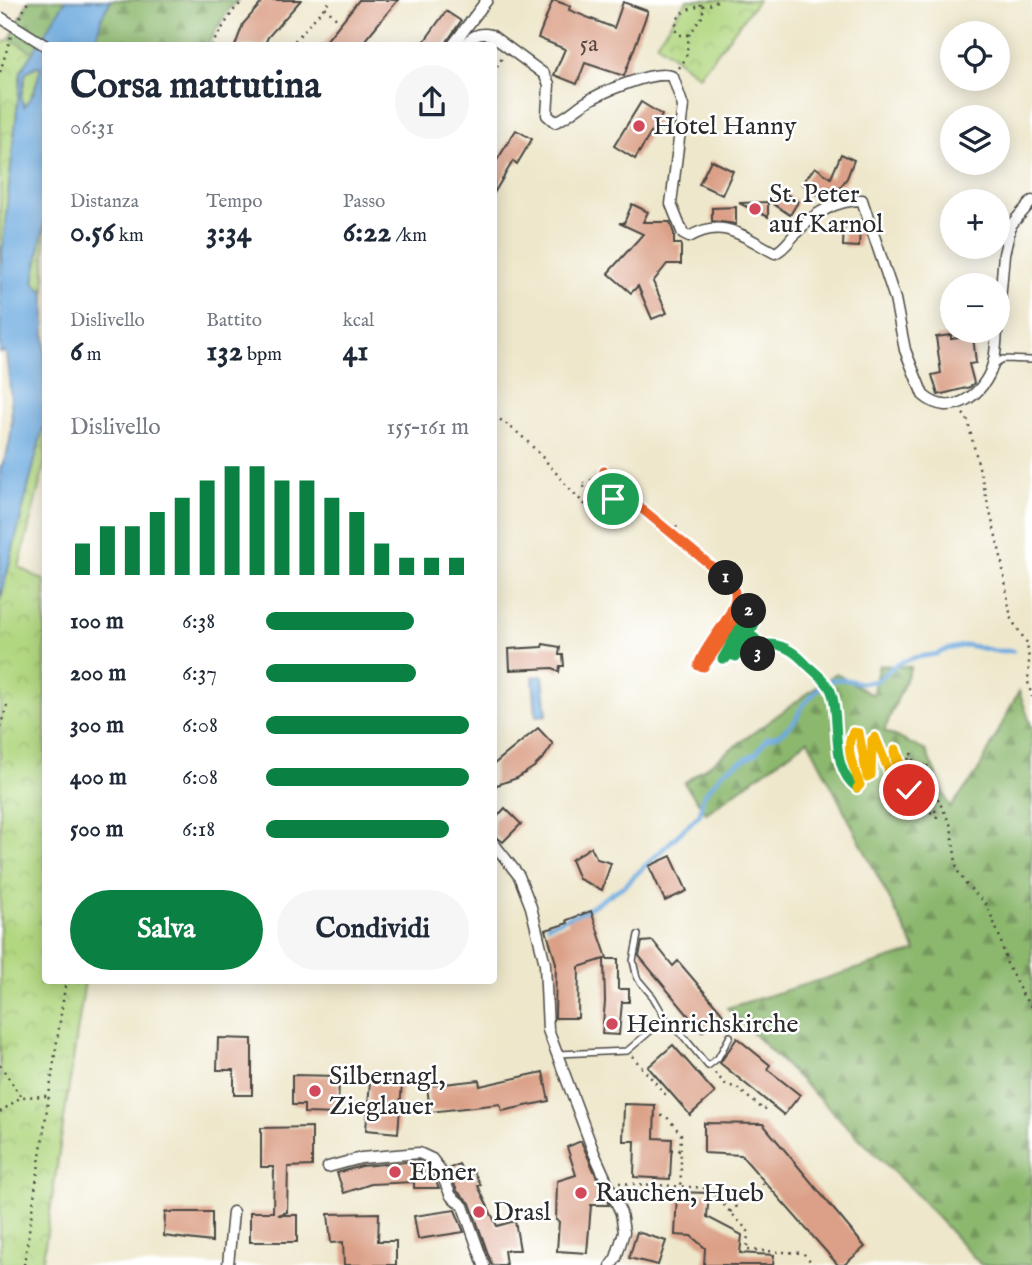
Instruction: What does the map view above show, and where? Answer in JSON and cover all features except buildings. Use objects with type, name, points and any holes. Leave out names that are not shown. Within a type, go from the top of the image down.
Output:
[{"type":"street","points":[[455,42],[487,0]]},
{"type":"street","points":[[0,17],[42,43]]},
{"type":"street","points":[[468,42],[481,33],[491,35],[547,78],[547,115],[555,122],[584,103],[614,89],[665,73],[671,76],[683,106],[671,204],[683,234],[689,237],[710,228],[723,229],[749,237],[775,253],[815,214],[841,202],[862,200],[895,299],[905,350],[923,395],[929,400],[944,406],[958,405],[973,395],[993,365],[996,343]]},
{"type":"street","points":[[1002,273],[1010,225],[1032,201]]},
{"type":"street","points":[[497,848],[519,876],[531,907],[545,964],[548,1030],[621,1213],[624,1232],[611,1265]]},
{"type":"street","points":[[328,1167],[361,1158],[419,1153],[432,1159],[439,1168],[451,1196],[463,1206],[484,1265]]},
{"type":"street","points":[[228,1265],[233,1212]]},
{"type":"lane","points":[[993,365],[1003,359],[1032,360]]},
{"type":"lane","points":[[638,935],[633,961],[638,978],[668,1023],[683,1036],[708,1066],[718,1058],[730,1036]]},
{"type":"lane","points":[[556,1054],[627,1051],[654,1028],[668,1023]]},
{"type":"path","points":[[214,42],[233,11],[244,0]]},
{"type":"path","points":[[294,42],[331,0]]},
{"type":"path","points":[[671,76],[686,58],[689,34],[704,14],[699,0]]},
{"type":"path","points":[[689,34],[680,35],[676,32],[677,19],[692,6],[714,4],[717,0]]},
{"type":"path","points":[[325,7],[340,23]]},
{"type":"path","points":[[497,68],[509,47]]},
{"type":"path","points":[[958,405],[967,418],[1001,557],[1011,619],[1027,643],[1028,682],[1032,697]]},
{"type":"path","points":[[497,418],[512,426],[540,452],[572,493],[593,512],[597,509],[582,483],[608,505],[590,478],[593,477],[615,499],[603,476],[604,471],[625,495],[722,575],[734,588],[736,595],[732,608],[698,666],[704,667],[751,602],[752,605],[723,660],[751,625],[754,626],[733,657],[756,637],[754,654],[770,644],[788,648],[802,659],[832,694],[837,750],[853,785],[857,788],[860,785],[850,755],[850,737],[855,732],[859,733],[866,776],[871,775],[872,740],[875,737],[898,794],[902,796],[894,750],[897,750],[910,792],[912,789],[908,755],[912,754],[917,782],[932,814],[937,817],[922,766],[925,763],[927,765],[937,797],[951,826],[957,870],[966,884],[987,905],[1007,964],[1032,1008]]},
{"type":"path","points":[[676,526],[681,541]]},
{"type":"path","points":[[0,727],[7,706],[10,706]]},
{"type":"path","points":[[24,1265],[65,984]]},
{"type":"path","points":[[627,1051],[666,1094],[669,1091]]},
{"type":"path","points":[[0,1065],[21,1097]]},
{"type":"path","points":[[708,1066],[724,1084],[737,1088],[764,1110],[770,1103]]},
{"type":"path","points":[[0,1111],[21,1097],[47,1096]]},
{"type":"path","points":[[654,1116],[666,1116],[681,1134],[680,1186]]},
{"type":"path","points":[[671,1150],[680,1151]]},
{"type":"path","points":[[730,1212],[765,1182]]},
{"type":"path","points":[[608,1184],[708,1188],[748,1231],[747,1250],[803,1253],[814,1265]]},
{"type":"green space","points":[[29,0],[66,0],[34,53],[10,39]]},
{"type":"green space","points":[[111,0],[238,0],[229,9],[209,42],[95,42],[102,16]]},
{"type":"green space","points":[[687,0],[758,0],[699,76],[656,43]]},
{"type":"green space","points":[[10,39],[34,53],[21,71],[0,273],[0,44]]},
{"type":"green space","points":[[37,66],[41,67],[40,78],[25,108],[21,98],[26,72]]},
{"type":"green space","points":[[42,235],[42,290],[34,283]]},
{"type":"green space","points":[[42,432],[42,475],[19,567],[42,579],[42,984],[84,984],[42,1265],[0,1265],[0,602]]},
{"type":"green space","points":[[879,665],[911,667],[884,731],[926,751],[950,808],[977,773],[1019,691],[1032,728],[1032,1265],[981,1265],[914,1192],[727,1008],[916,951],[808,740],[706,813],[684,783],[836,673],[872,695]]},
{"type":"water","points":[[66,0],[111,0],[102,16],[95,42],[42,42],[42,235],[34,283],[42,290],[42,432],[0,601],[0,468],[10,442],[12,412],[6,354],[0,353],[0,273],[21,71]],"holes":[[[37,66],[41,67],[34,92],[24,107],[21,98],[26,72]]]},
{"type":"water","points":[[543,676],[547,715],[536,716],[533,677]]},
{"type":"waterway","points":[[548,925],[585,911],[625,885],[700,814],[703,796],[725,770],[756,753],[767,738],[779,735],[795,721],[803,705],[823,684],[842,679],[861,683],[876,681],[895,665],[912,658],[967,645],[995,651],[1013,651]]},
{"type":"place","name":"Hotel Hanny","points":[[639,126]]},
{"type":"place","name":"St. Peter auf Karnol","points":[[755,209]]},
{"type":"place","name":"Heinrichskirche","points":[[612,1024]]},
{"type":"place","name":"Silbernagl, Zieglauer","points":[[315,1091]]},
{"type":"place","name":"Ebner","points":[[395,1172]]},
{"type":"place","name":"Rauchen, Hueb","points":[[581,1193]]},
{"type":"place","name":"Drasl","points":[[479,1212]]},
{"type":"route","points":[[613,499],[615,495],[603,476],[604,471],[625,495],[722,575],[734,588],[736,595],[732,608],[698,666],[704,667],[710,660],[751,602],[752,605],[722,659],[726,659],[751,625],[754,626],[752,630],[733,657],[754,637],[757,640],[754,654],[770,644],[793,651],[829,687],[835,710],[837,750],[853,785],[860,787],[850,755],[850,737],[853,732],[858,732],[866,776],[871,775],[872,740],[875,737],[898,794],[902,796],[894,752],[897,750],[909,790]]}]
